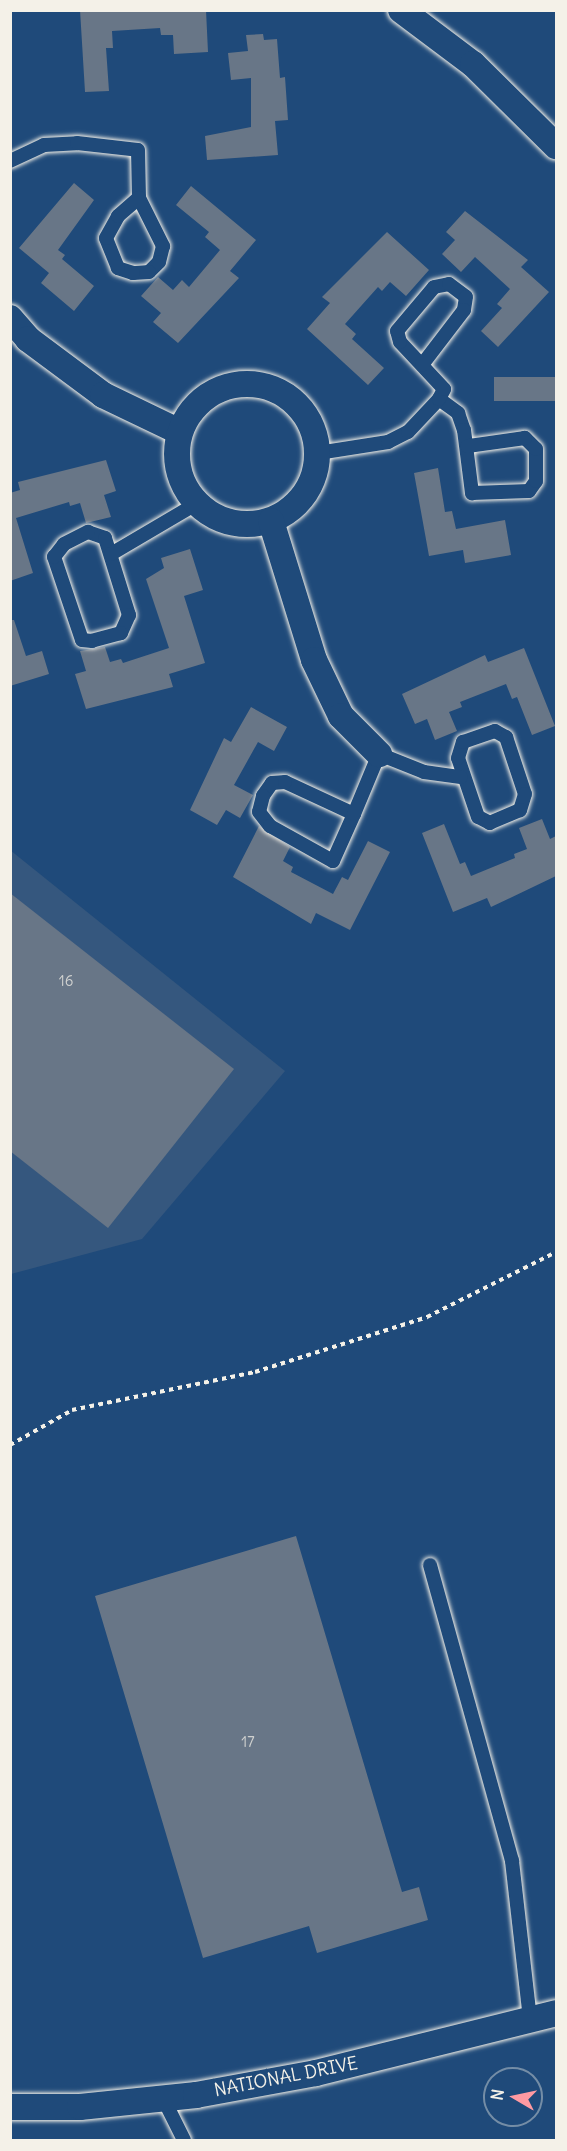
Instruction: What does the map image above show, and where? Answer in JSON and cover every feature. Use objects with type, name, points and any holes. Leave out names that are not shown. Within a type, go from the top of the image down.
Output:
[{"type":"street","points":[[401,10],[473,64],[556,146]]},
{"type":"street","points":[[10,318],[28,339],[103,395],[180,432]]},
{"type":"street","points":[[225,387],[269,387],[304,412],[318,453],[306,495],[271,521],[231,524],[196,504],[178,470],[180,432],[190,412],[225,387]]},
{"type":"street","points":[[271,521],[314,660],[341,716],[379,754]]},
{"type":"street","name":"NATIONAL DRIVE","points":[[10,2108],[163,2098],[316,2073],[556,2013]]},
{"type":"lane","points":[[10,160],[44,146],[66,144],[138,150],[139,198],[163,246],[159,262],[148,272],[133,273],[118,268],[106,238],[118,216],[139,198]]},
{"type":"lane","points":[[318,453],[388,442],[408,432],[439,399],[444,389],[400,342],[397,331],[434,287],[449,284],[466,297],[464,310],[422,364]]},
{"type":"lane","points":[[439,399],[458,414],[468,446],[472,493],[529,491],[536,481],[536,449],[525,438],[468,446]]},
{"type":"lane","points":[[111,554],[196,504]]},
{"type":"lane","points":[[88,532],[105,538],[111,554],[129,615],[121,633],[82,640],[54,557],[64,544],[88,532]]},
{"type":"lane","points":[[495,731],[506,737],[525,794],[520,810],[489,823],[484,820],[461,777],[458,758],[463,742],[495,731]]},
{"type":"lane","points":[[354,813],[285,782],[272,783],[263,796],[259,813],[270,826],[333,861],[354,813],[379,754],[424,772],[461,777]]},
{"type":"lane","points":[[430,1565],[512,1861],[530,2020]]},
{"type":"lane","points":[[163,2098],[184,2140]]},
{"type":"path","points":[[10,1445],[72,1410],[255,1372],[427,1317],[556,1252]]},
{"type":"shaded area","points":[[10,850],[285,1071],[142,1239],[11,1274]]},
{"type":"building","points":[[80,10],[206,10],[208,52],[174,54],[173,35],[161,35],[160,28],[112,31],[113,48],[106,48],[109,91],[85,92]]},
{"type":"building","points":[[263,34],[264,40],[277,39],[280,78],[285,77],[288,120],[275,121],[278,155],[207,160],[205,136],[251,127],[251,78],[231,80],[228,53],[248,51],[246,35]]},
{"type":"building","points":[[74,183],[94,200],[58,250],[65,255],[62,259],[94,286],[74,311],[41,283],[49,273],[19,248]]},
{"type":"building","points":[[191,186],[256,240],[230,271],[239,278],[178,343],[153,322],[161,313],[141,296],[158,277],[173,290],[182,280],[189,287],[220,250],[205,237],[209,232],[176,205]]},
{"type":"building","points":[[465,211],[528,260],[521,267],[549,292],[498,347],[481,331],[502,308],[497,304],[510,289],[475,257],[461,272],[442,254],[455,240],[446,232]]},
{"type":"building","points":[[387,232],[429,270],[406,296],[390,282],[382,291],[378,287],[345,324],[356,334],[352,339],[384,368],[368,385],[307,329],[330,303],[322,297]]},
{"type":"building","points":[[494,377],[556,377],[556,401],[494,401]]},
{"type":"building","points":[[106,460],[116,491],[104,495],[111,517],[86,523],[80,503],[70,506],[69,502],[16,518],[33,573],[10,581],[10,493],[20,490],[18,482]]},
{"type":"building","points":[[438,468],[445,512],[452,511],[456,529],[505,520],[511,555],[465,563],[463,550],[429,556],[414,473]]},
{"type":"building","points":[[190,549],[203,590],[184,596],[205,663],[169,674],[173,687],[86,709],[75,674],[86,671],[80,651],[105,647],[110,662],[121,659],[123,663],[169,648],[146,579],[164,568],[161,558]]},
{"type":"building","points":[[10,620],[14,620],[26,656],[42,651],[49,674],[10,686]]},
{"type":"building","points":[[524,648],[555,726],[532,735],[517,697],[512,699],[506,684],[460,702],[462,707],[449,712],[457,731],[435,740],[427,719],[415,724],[402,694],[485,655],[488,662]]},
{"type":"building","points":[[251,707],[287,727],[274,751],[258,742],[234,785],[253,795],[240,818],[226,810],[217,825],[190,810],[224,738],[231,742]]},
{"type":"building","points":[[542,819],[550,839],[556,836],[556,876],[491,907],[487,898],[453,912],[422,833],[444,824],[460,864],[465,862],[471,876],[515,858],[514,854],[527,849],[519,828]]},
{"type":"building","points":[[259,826],[290,847],[283,861],[293,867],[291,872],[333,894],[342,877],[348,880],[368,841],[390,852],[350,930],[316,913],[311,924],[233,877]]},
{"type":"building","points":[[10,893],[234,1069],[108,1228],[10,1151]]},
{"type":"building","points":[[296,1536],[402,1892],[419,1887],[428,1920],[317,1953],[309,1926],[203,1958],[95,1596]]}]
